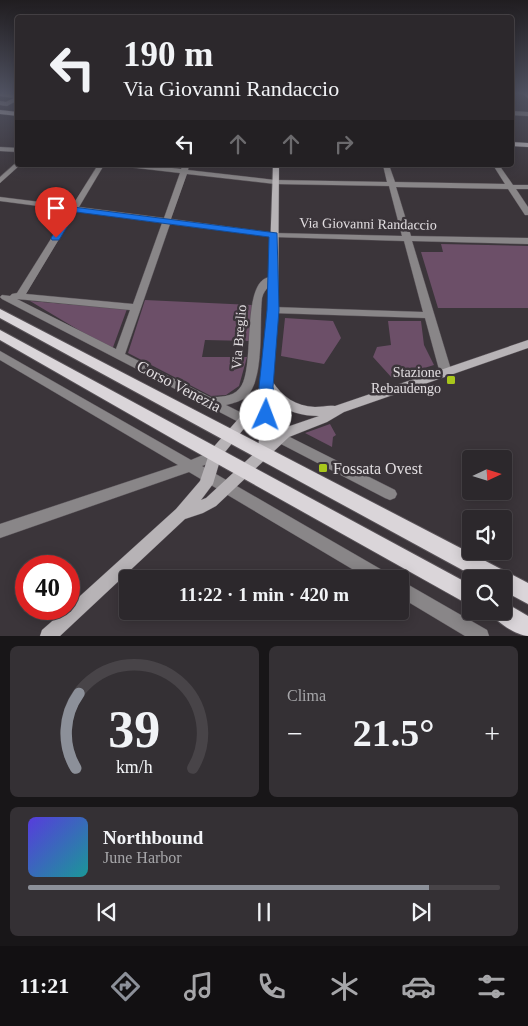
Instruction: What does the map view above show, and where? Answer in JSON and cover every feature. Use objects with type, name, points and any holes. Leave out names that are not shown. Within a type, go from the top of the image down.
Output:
[{"type":"main road","name":"Corso Venezia","points":[[0,313],[482,570]]},
{"type":"main road","points":[[0,334],[462,591]]},
{"type":"main road","points":[[512,585],[528,594]]},
{"type":"main road","points":[[512,618],[528,627]]},
{"type":"street","points":[[514,144],[528,145]]},
{"type":"street","points":[[0,149],[15,150]]},
{"type":"street","points":[[0,181],[15,166]]},
{"type":"street","points":[[20,296],[100,167]]},
{"type":"street","points":[[166,167],[185,168],[274,182],[528,187]]},
{"type":"street","points":[[264,453],[268,397],[266,384],[273,310],[276,167]]},
{"type":"street","points":[[386,167],[446,373]]},
{"type":"street","points":[[497,167],[528,213]]},
{"type":"street","points":[[119,356],[185,168]]},
{"type":"street","name":"Via Giovanni Randaccio","points":[[0,199],[274,235],[528,241]]},
{"type":"street","name":"Via Breglio","points":[[234,398],[245,390],[249,381],[257,297],[264,284],[273,279]]},
{"type":"street","name":"Corso Venezia","points":[[2,295],[136,307]]},
{"type":"street","name":"Corso Venezia","points":[[2,295],[205,400],[266,427],[390,494]]},
{"type":"street","points":[[273,310],[429,315]]},
{"type":"street","points":[[266,384],[279,399],[294,409],[314,413],[340,409],[528,344]]},
{"type":"street","points":[[0,355],[184,468],[368,570]]},
{"type":"street","points":[[48,636],[181,514],[208,480],[215,455],[246,418],[266,384]]},
{"type":"street","name":"Corso Venezia","points":[[205,400],[224,401],[234,398]]},
{"type":"street","points":[[181,514],[198,509],[211,502],[283,436],[323,419],[340,409]]},
{"type":"street","points":[[0,531],[184,468],[215,455]]},
{"type":"street","points":[[409,593],[481,636]]},
{"type":"shaded area","points":[[441,244],[528,246],[528,308],[438,308],[421,252],[443,252]]},
{"type":"shaded area","points":[[145,300],[252,305],[250,341],[205,340],[202,357],[247,357],[239,386],[226,395],[211,396],[128,353]]},
{"type":"shaded area","points":[[30,301],[127,309],[112,350]]},
{"type":"shaded area","points":[[285,318],[333,321],[341,338],[324,364],[281,356]]},
{"type":"shaded area","points":[[388,321],[421,321],[424,345],[434,365],[392,378],[373,357],[377,347],[391,345]]},
{"type":"shaded area","points":[[330,424],[336,435],[333,437],[332,447],[305,433]]},
{"type":"place","name":"Stazione Rebaudengo","points":[[451,380]]},
{"type":"place","name":"Fossata Ovest","points":[[323,468]]},
{"type":"route","points":[[56,238],[73,210],[274,235],[273,310],[266,387],[268,397],[266,415]]}]
